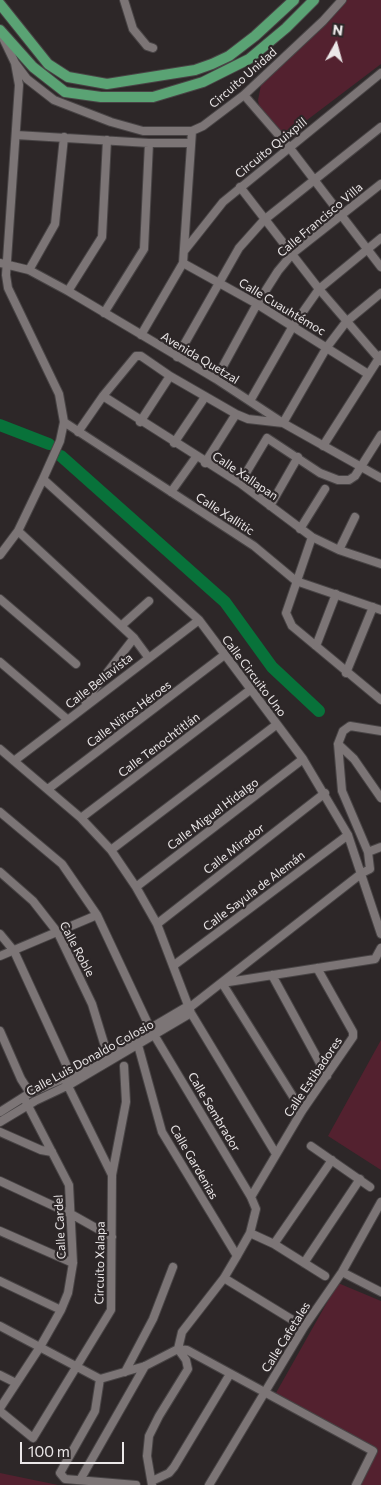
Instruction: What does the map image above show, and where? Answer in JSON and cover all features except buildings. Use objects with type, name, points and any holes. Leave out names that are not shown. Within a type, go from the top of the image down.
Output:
[{"type":"main road","points":[[0,4],[48,64],[68,78],[107,84],[195,70],[212,64],[229,56],[255,36],[294,0]]},
{"type":"main road","points":[[0,31],[33,67],[65,92],[101,97],[153,97],[204,82],[249,59],[286,28],[314,0]]},
{"type":"main road","points":[[16,63],[23,62],[33,67]]},
{"type":"street","points":[[124,0],[133,29],[147,46],[154,48]]},
{"type":"street","name":"Circuito Unidad","points":[[192,131],[203,126],[244,95],[323,21],[342,0]]},
{"type":"street","points":[[0,31],[16,63],[28,78],[54,100],[111,122],[143,131],[192,131],[183,263],[141,335]]},
{"type":"street","points":[[0,555],[18,531],[60,441],[64,422],[59,394],[8,288],[2,262],[10,205],[16,134],[19,85],[16,63]]},
{"type":"street","name":"Circuito Quixpill","points":[[185,250],[223,202],[381,73]]},
{"type":"street","points":[[244,95],[289,147],[381,267]]},
{"type":"street","points":[[177,357],[239,248],[264,220],[381,127]]},
{"type":"street","points":[[16,134],[190,143]]},
{"type":"street","points":[[29,270],[56,224],[64,137]]},
{"type":"street","points":[[68,291],[102,236],[107,140]]},
{"type":"street","points":[[104,313],[144,249],[149,142]]},
{"type":"street","name":"Calle Francisco Villa","points":[[216,379],[257,304],[278,271],[293,254],[381,184]]},
{"type":"street","points":[[240,187],[264,220],[346,322],[380,358],[323,446]]},
{"type":"street","points":[[0,204],[10,205]]},
{"type":"street","points":[[250,401],[293,326],[319,289],[381,238]]},
{"type":"street","name":"Avenida Quetzal","points":[[2,262],[29,270],[68,291],[216,379],[283,423],[360,468],[381,478]]},
{"type":"street","name":"Calle Cuauhtémoc","points":[[183,263],[257,304],[368,374]]},
{"type":"street","points":[[78,432],[132,358],[140,356],[204,397],[236,414],[248,419],[283,423],[327,347],[346,322],[381,293]]},
{"type":"street","points":[[140,422],[170,376]]},
{"type":"street","name":"Calle Xallapan","points":[[103,396],[140,422],[240,483],[312,537],[339,550],[381,564]]},
{"type":"street","points":[[174,443],[204,397]]},
{"type":"street","points":[[205,463],[236,414]]},
{"type":"street","name":"Calle Xallitic","points":[[64,422],[254,546],[296,581],[377,608]]},
{"type":"street","points":[[240,483],[267,438],[320,473],[338,480],[349,480],[356,476],[381,435]]},
{"type":"street","points":[[171,492],[196,457]]},
{"type":"street","points":[[270,506],[298,457]]},
{"type":"street","name":"Calle Circuito Uno","points":[[43,479],[199,620],[223,656],[303,759],[325,793],[348,835],[381,934]]},
{"type":"street","points":[[300,529],[325,489]]},
{"type":"street","points":[[339,550],[355,517]]},
{"type":"street","points":[[18,531],[122,626],[148,657]]},
{"type":"street","points":[[312,537],[286,613],[292,626],[346,673],[381,699]]},
{"type":"street","points":[[316,646],[336,594]]},
{"type":"street","points":[[0,599],[76,664]]},
{"type":"street","points":[[122,626],[149,601]]},
{"type":"street","points":[[346,673],[377,608]]},
{"type":"street","name":"Calle Bellavista","points":[[14,761],[199,620]]},
{"type":"street","points":[[78,711],[134,638]]},
{"type":"street","name":"Calle Niños Héroes","points":[[48,789],[223,656]]},
{"type":"street","points":[[0,662],[68,720]]},
{"type":"street","name":"Calle Tenochtitlán","points":[[81,818],[250,690]]},
{"type":"street","points":[[111,850],[276,724]]},
{"type":"street","points":[[362,873],[370,869],[368,852],[342,791],[338,744],[343,731],[350,726],[381,731]]},
{"type":"street","points":[[338,744],[354,759],[381,798]]},
{"type":"street","points":[[0,749],[81,818],[111,850],[136,886],[157,924],[189,1009],[276,1154]]},
{"type":"street","name":"Calle Miguel Hidalgo","points":[[136,886],[303,759]]},
{"type":"street","name":"Calle Mirador","points":[[157,924],[325,793]]},
{"type":"street","name":"Calle Sembrador","points":[[0,812],[62,864],[97,915],[154,1036],[251,1197],[256,1209],[250,1233]]},
{"type":"street","name":"Calle Sayula de Alemán","points":[[173,966],[348,835]]},
{"type":"street","points":[[368,852],[381,847]]},
{"type":"street","name":"Calle Roble","points":[[0,872],[33,901],[58,932],[92,1004],[107,1053]]},
{"type":"street","name":"Calle Luis Donaldo Colosio","points":[[0,1112],[27,1095],[68,1079],[154,1036],[362,873]]},
{"type":"street","points":[[0,956],[97,915]]},
{"type":"street","name":"Circuito Xalapa","points":[[0,934],[14,951],[68,1079],[112,1175],[111,1310],[33,1438],[0,1410]]},
{"type":"street","points":[[302,1111],[222,983],[378,960],[381,948]]},
{"type":"street","name":"Calle Estibadores","points":[[251,1197],[302,1111],[353,1037],[353,1032],[317,968]]},
{"type":"street","points":[[272,976],[327,1076]]},
{"type":"street","name":"Calle Luis Donaldo Colosio","points":[[0,1122],[28,1106],[107,1053],[150,1028],[189,1009]]},
{"type":"street","name":"Calle Cardel","points":[[0,1031],[27,1095],[28,1106],[69,1185],[73,1263],[68,1293],[61,1310],[0,1410]]},
{"type":"street","name":"Calle Gardenias","points":[[138,1045],[162,1132],[237,1256]]},
{"type":"street","points":[[112,1175],[126,1102],[124,1066]]},
{"type":"street","points":[[0,1132],[41,1150],[52,1152]]},
{"type":"street","points":[[311,1146],[370,1187]]},
{"type":"street","points":[[274,1244],[332,1160]]},
{"type":"street","points":[[304,1263],[360,1179]]},
{"type":"street","points":[[0,1181],[71,1214],[112,1237]]},
{"type":"street","name":"Calle Cafetales","points":[[209,1485],[304,1327],[342,1272],[381,1202]]},
{"type":"street","points":[[0,1231],[73,1263]]},
{"type":"street","points":[[230,1374],[174,1467],[169,1473],[152,1483],[147,1456],[150,1436],[188,1369],[188,1364],[178,1349],[182,1332],[224,1278],[250,1233],[274,1244],[325,1276]]},
{"type":"street","points":[[125,1372],[157,1311],[173,1267]]},
{"type":"street","points":[[342,1272],[380,1289]]},
{"type":"street","points":[[224,1278],[304,1327]]},
{"type":"street","points":[[0,1281],[61,1310]]},
{"type":"street","points":[[0,1326],[100,1379],[144,1366],[178,1349],[187,1350],[372,1451],[356,1485]]},
{"type":"street","points":[[80,1480],[144,1366]]},
{"type":"street","points":[[0,1375],[16,1383]]},
{"type":"street","points":[[100,1379],[94,1411],[62,1467],[61,1476],[80,1480],[136,1485]]},
{"type":"shaded area","points":[[343,0],[381,0],[381,64],[286,136],[259,106],[258,100],[261,85],[266,77]]},
{"type":"shaded area","points":[[381,1040],[381,1170],[328,1136]]},
{"type":"shaded area","points":[[338,1283],[381,1301],[381,1485],[356,1485],[372,1453],[272,1400]]},
{"type":"shaded area","points":[[0,1473],[58,1485],[0,1485]]},
{"type":"waterway","points":[[0,425],[49,444]]},
{"type":"waterway","points":[[61,456],[225,602],[272,667],[319,711]]}]
